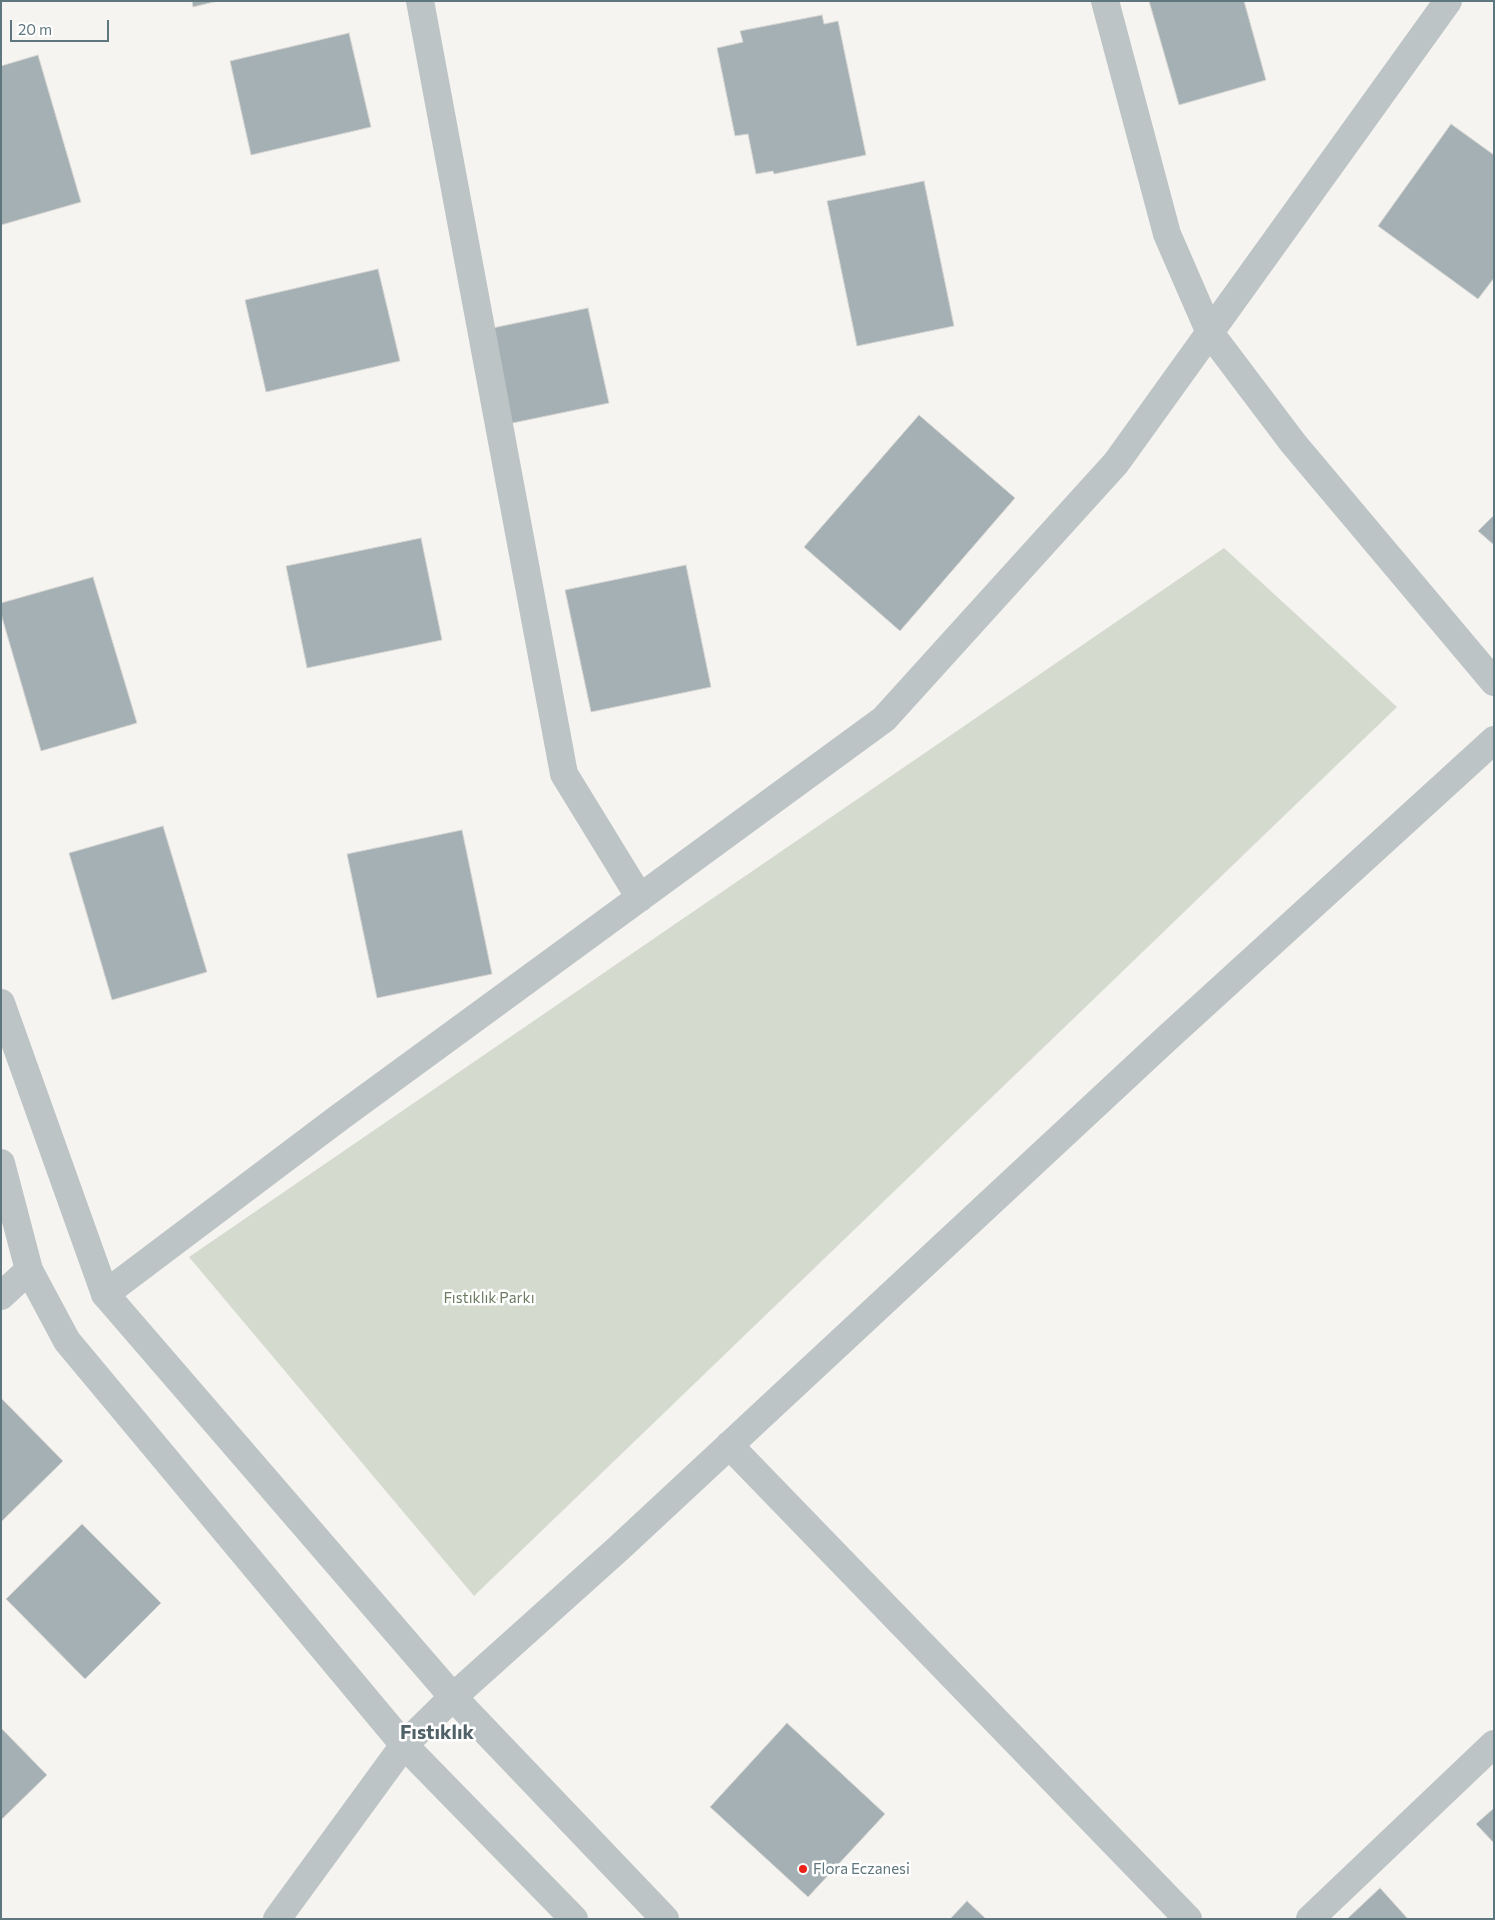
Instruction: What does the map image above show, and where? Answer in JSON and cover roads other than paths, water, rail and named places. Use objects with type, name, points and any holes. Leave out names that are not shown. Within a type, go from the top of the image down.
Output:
[{"type":"street","points":[[420,1],[564,774],[640,898]]},
{"type":"street","points":[[1105,1],[1167,234],[1210,333],[1293,443],[1494,682]]},
{"type":"street","points":[[105,1294],[348,1112],[884,719],[1116,463],[1448,1]]},
{"type":"street","points":[[277,1919],[404,1745],[453,1697],[619,1548],[1165,1040],[1494,740]]},
{"type":"street","points":[[1,1003],[105,1294],[453,1697],[665,1919]]},
{"type":"street","points":[[1,1163],[29,1270],[67,1341],[404,1745],[574,1919]]},
{"type":"street","points":[[1,1296],[29,1270]]},
{"type":"street","points":[[729,1445],[1188,1919]]},
{"type":"street","points":[[1310,1919],[1494,1744]]},
{"type":"place","name":"Flora Eczanesi","points":[[803,1869]]},
{"type":"district","name":"Fıstıklık","points":[[437,1732]]},
{"type":"park label","name":"Fıstıklık Parkı","points":[[489,1298]]}]
